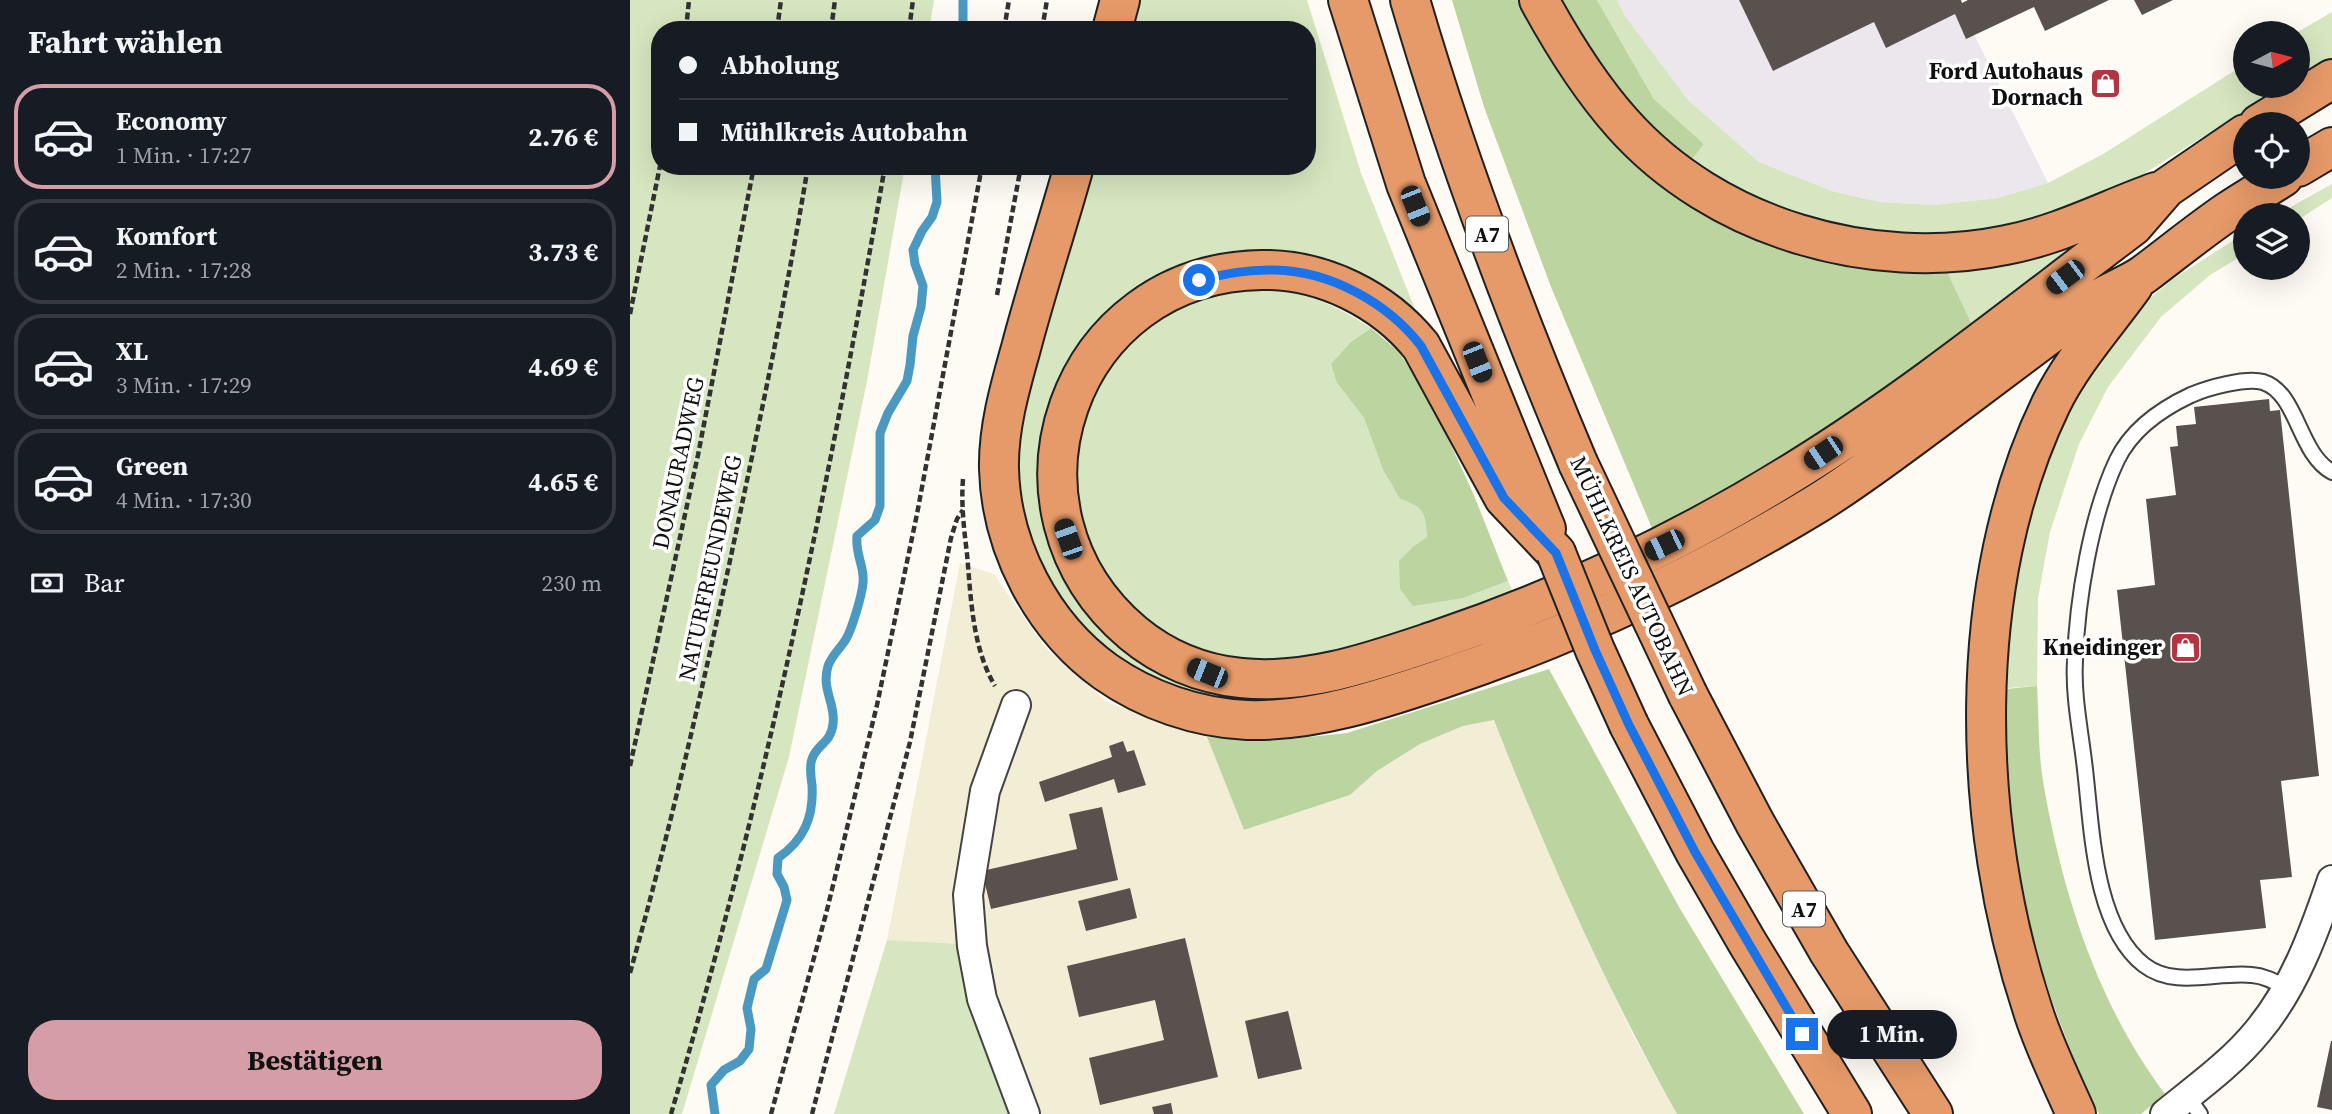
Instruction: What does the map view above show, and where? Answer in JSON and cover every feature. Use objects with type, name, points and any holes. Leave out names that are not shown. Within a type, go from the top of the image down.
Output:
[{"type":"highway","points":[[1114,21],[1120,0]]},
{"type":"highway","name":"A7","points":[[1348,0],[1406,184],[1516,491],[1556,553],[1629,725],[1695,852],[1853,1114]]},
{"type":"highway","name":"MÜHLKREIS AUTOBAHN","points":[[1410,0],[1447,121],[1481,219],[1531,351],[1578,463],[1688,695],[1755,823],[1829,952],[1933,1114]]},
{"type":"highway","points":[[1539,0],[1593,88],[1624,125],[1657,156],[1746,214],[1794,234],[1839,245],[1902,253],[1959,252],[2006,246],[2050,234],[2166,188],[2233,142]]},
{"type":"highway","points":[[2278,112],[2332,79]]},
{"type":"highway","points":[[2310,160],[2332,147]]},
{"type":"highway","points":[[1071,175],[1028,322],[1003,423],[999,467],[1004,511],[1016,555],[1036,596],[1062,632],[1102,669],[1129,688],[1171,706],[1246,720],[1287,718],[1325,712],[1418,687],[1516,653],[1615,612],[1682,580],[1821,501],[1876,464],[2091,303],[2138,279],[2225,214],[2264,189]]},
{"type":"highway","points":[[1516,491],[1414,337],[1393,316],[1362,296],[1331,281],[1278,270],[1250,270],[1199,280],[1172,290],[1115,331],[1090,363],[1069,402],[1059,440],[1056,479],[1061,520],[1074,559],[1092,589],[1114,617],[1142,641],[1207,673],[1243,678],[1276,679],[1317,675],[1357,665],[1521,609],[1622,565],[1731,509],[1800,469],[1879,415],[2133,226],[2166,188]]},
{"type":"highway","points":[[2071,1104],[2033,1012],[1999,876],[1986,733],[1989,643],[1993,596],[2003,542],[2021,474],[2071,369],[2138,279]]},
{"type":"street","points":[[1016,705],[989,775],[968,895],[971,936],[982,999],[1025,1114]]},
{"type":"street","points":[[2165,1114],[2194,1105],[2258,1031],[2286,988],[2319,917],[2332,880]]},
{"type":"lane","points":[[2286,988],[2271,979],[2253,975],[2192,978],[2168,976],[2145,966],[2127,947],[2115,926],[2097,867],[2074,664],[2078,621],[2102,496],[2118,457],[2143,425],[2168,405],[2201,391],[2236,383],[2261,381],[2275,388],[2288,405],[2308,448],[2325,468],[2332,472]]},
{"type":"path","points":[[687,21],[689,0]]},
{"type":"path","points":[[778,21],[781,0]]},
{"type":"path","points":[[832,21],[835,0]]},
{"type":"path","points":[[910,21],[913,0]]},
{"type":"path","points":[[1006,21],[1009,0]]},
{"type":"path","points":[[1044,21],[1047,0]]},
{"type":"path","points":[[630,314],[658,175]]},
{"type":"path","name":"DONAURADWEG","points":[[630,766],[698,455],[752,175]]},
{"type":"path","name":"NATURFREUNDEWEG","points":[[630,973],[665,843],[705,675],[781,315],[806,175]]},
{"type":"path","points":[[671,1114],[749,832],[778,708],[845,392],[884,175]]},
{"type":"path","points":[[771,1114],[819,940],[877,705],[915,526],[980,175]]},
{"type":"path","points":[[812,1114],[910,742],[951,538],[963,510]]},
{"type":"shaded area","points":[[1617,0],[1957,0],[2048,183],[1998,198],[1934,205],[1880,202],[1832,191],[1759,162],[1688,100],[1625,16]]},
{"type":"shaded area","points":[[960,563],[994,574],[1044,646],[1107,702],[1207,737],[1244,830],[1350,795],[1377,771],[1420,744],[1463,726],[1494,720],[1588,940],[1634,1037],[1677,1114],[1018,1114],[964,944],[887,940]]},
{"type":"green space","points":[[630,0],[934,0],[930,21],[651,21],[651,175],[903,175],[867,381],[789,757],[682,1114],[630,1114]]},
{"type":"green space","points":[[1135,0],[1307,0],[1314,21],[1129,21]]},
{"type":"green space","points":[[1452,0],[1519,0],[1576,94],[1622,148],[1678,197],[1735,227],[1946,269],[1974,329],[1807,447],[1654,533],[1551,287],[1484,107]]},
{"type":"green space","points":[[1555,0],[1597,0],[1654,99],[1704,144],[1690,162],[1650,131],[1609,84]]},
{"type":"green space","points":[[1597,0],[1617,0],[1625,16],[1688,100],[1759,162],[1832,191],[1880,202],[1934,205],[1998,198],[2048,183],[2103,154],[2233,72],[2233,98],[2266,98],[2243,112],[2233,112],[2233,118],[2103,199],[2046,223],[1924,242],[1786,218],[1690,162],[1704,144],[1654,99]]},
{"type":"green space","points":[[2332,12],[2332,59],[2310,71],[2310,25]]},
{"type":"green space","points":[[1316,29],[1361,173],[1418,317],[1228,258],[1172,271],[1140,291],[1107,318],[1051,540],[1065,577],[1102,627],[1124,647],[1175,679],[1532,632],[1312,701],[1201,701],[1111,660],[1043,583],[1018,509],[1016,436],[1088,175],[1316,175]]},
{"type":"green space","points":[[2332,184],[2332,198],[2310,212],[2310,203],[2298,203]]},
{"type":"green space","points":[[2095,236],[1974,329],[1946,269]]},
{"type":"green space","points":[[2233,241],[2233,261],[2210,275],[2161,317],[2108,387],[2079,444],[2050,532],[2038,598],[2037,686],[2006,688],[2018,562],[2036,490],[2056,438],[2079,388],[2142,305],[2173,279]]},
{"type":"green space","points":[[1242,288],[1280,291],[1310,298],[1339,309],[1371,328],[1351,342],[1337,383],[1364,418],[1383,470],[1400,499],[1419,508],[1424,516],[1427,537],[1414,546],[1463,598],[1508,581],[1515,596],[1398,641],[1289,665],[1205,657],[1130,613],[1083,543],[1071,454],[1079,417],[1120,345],[1179,304]]},
{"type":"green space","points":[[1371,328],[1399,352],[1433,406],[1473,493],[1508,581],[1463,598],[1413,606],[1400,589],[1399,561],[1427,537],[1424,516],[1419,508],[1400,499],[1383,470],[1364,418],[1337,383],[1331,364],[1351,342]]},
{"type":"green space","points":[[1549,669],[1679,907],[1804,1114],[1677,1114],[1626,1018],[1579,920],[1494,720],[1463,726],[1420,744],[1377,771],[1350,795],[1244,830],[1207,737],[1271,741],[1347,733]]},
{"type":"green space","points":[[2037,686],[2042,775],[2052,828],[2073,908],[2086,948],[2120,1024],[2165,1094],[2141,1114],[2099,1114],[2053,1003],[2029,925],[2020,886],[2009,806],[2006,689]]},
{"type":"green space","points":[[887,940],[964,944],[1018,1114],[834,1114]]},
{"type":"building","points":[[1739,0],[1961,0],[1962,3],[1968,0],[2109,0],[2045,31],[2034,7],[1966,39],[1955,14],[1886,48],[1874,22],[1773,71]]},
{"type":"building","points":[[2134,0],[2173,0],[2142,15]]},
{"type":"building","points":[[2269,399],[2270,411],[2280,410],[2319,776],[2281,781],[2292,877],[2260,880],[2266,928],[2155,940],[2117,590],[2155,585],[2146,499],[2176,495],[2170,447],[2178,446],[2176,426],[2196,424],[2194,407]]},
{"type":"building","points":[[1123,741],[1127,752],[1134,750],[1146,785],[1118,793],[1114,779],[1045,802],[1039,782],[1112,757],[1109,746]]},
{"type":"building","points":[[1102,807],[1118,880],[991,909],[982,871],[1077,849],[1069,814]]},
{"type":"building","points":[[1130,888],[1137,918],[1086,931],[1078,901]]},
{"type":"building","points":[[1185,938],[1218,1077],[1100,1105],[1089,1058],[1164,1040],[1155,1000],[1079,1017],[1067,966]]},
{"type":"building","points":[[1288,1011],[1302,1069],[1258,1079],[1245,1021]]},
{"type":"building","points":[[2332,1041],[2332,1110],[2317,1107]]},
{"type":"building","points":[[1171,1103],[1173,1114],[1154,1114],[1152,1107]]},
{"type":"waterway","points":[[963,0],[963,21]]},
{"type":"waterway","points":[[715,1114],[711,1085],[724,1070],[740,1061],[749,1049],[751,1029],[747,1008],[754,979],[766,969],[787,900],[777,874],[778,858],[795,844],[806,827],[812,797],[811,762],[832,730],[833,717],[826,675],[830,662],[844,643],[859,603],[863,572],[857,549],[857,536],[875,520],[880,506],[880,433],[888,413],[907,381],[923,286],[913,250],[932,217],[937,202],[936,175]]},
{"type":"place","name":"Ford Autohaus Dornach","points":[[2106,84]]},
{"type":"place","name":"Kneidinger","points":[[2185,647]]},
{"type":"route","points":[[1199,280],[1250,270],[1278,270],[1331,281],[1362,296],[1393,316],[1414,337],[1504,498],[1556,553],[1629,725],[1695,852],[1802,1034]]}]
